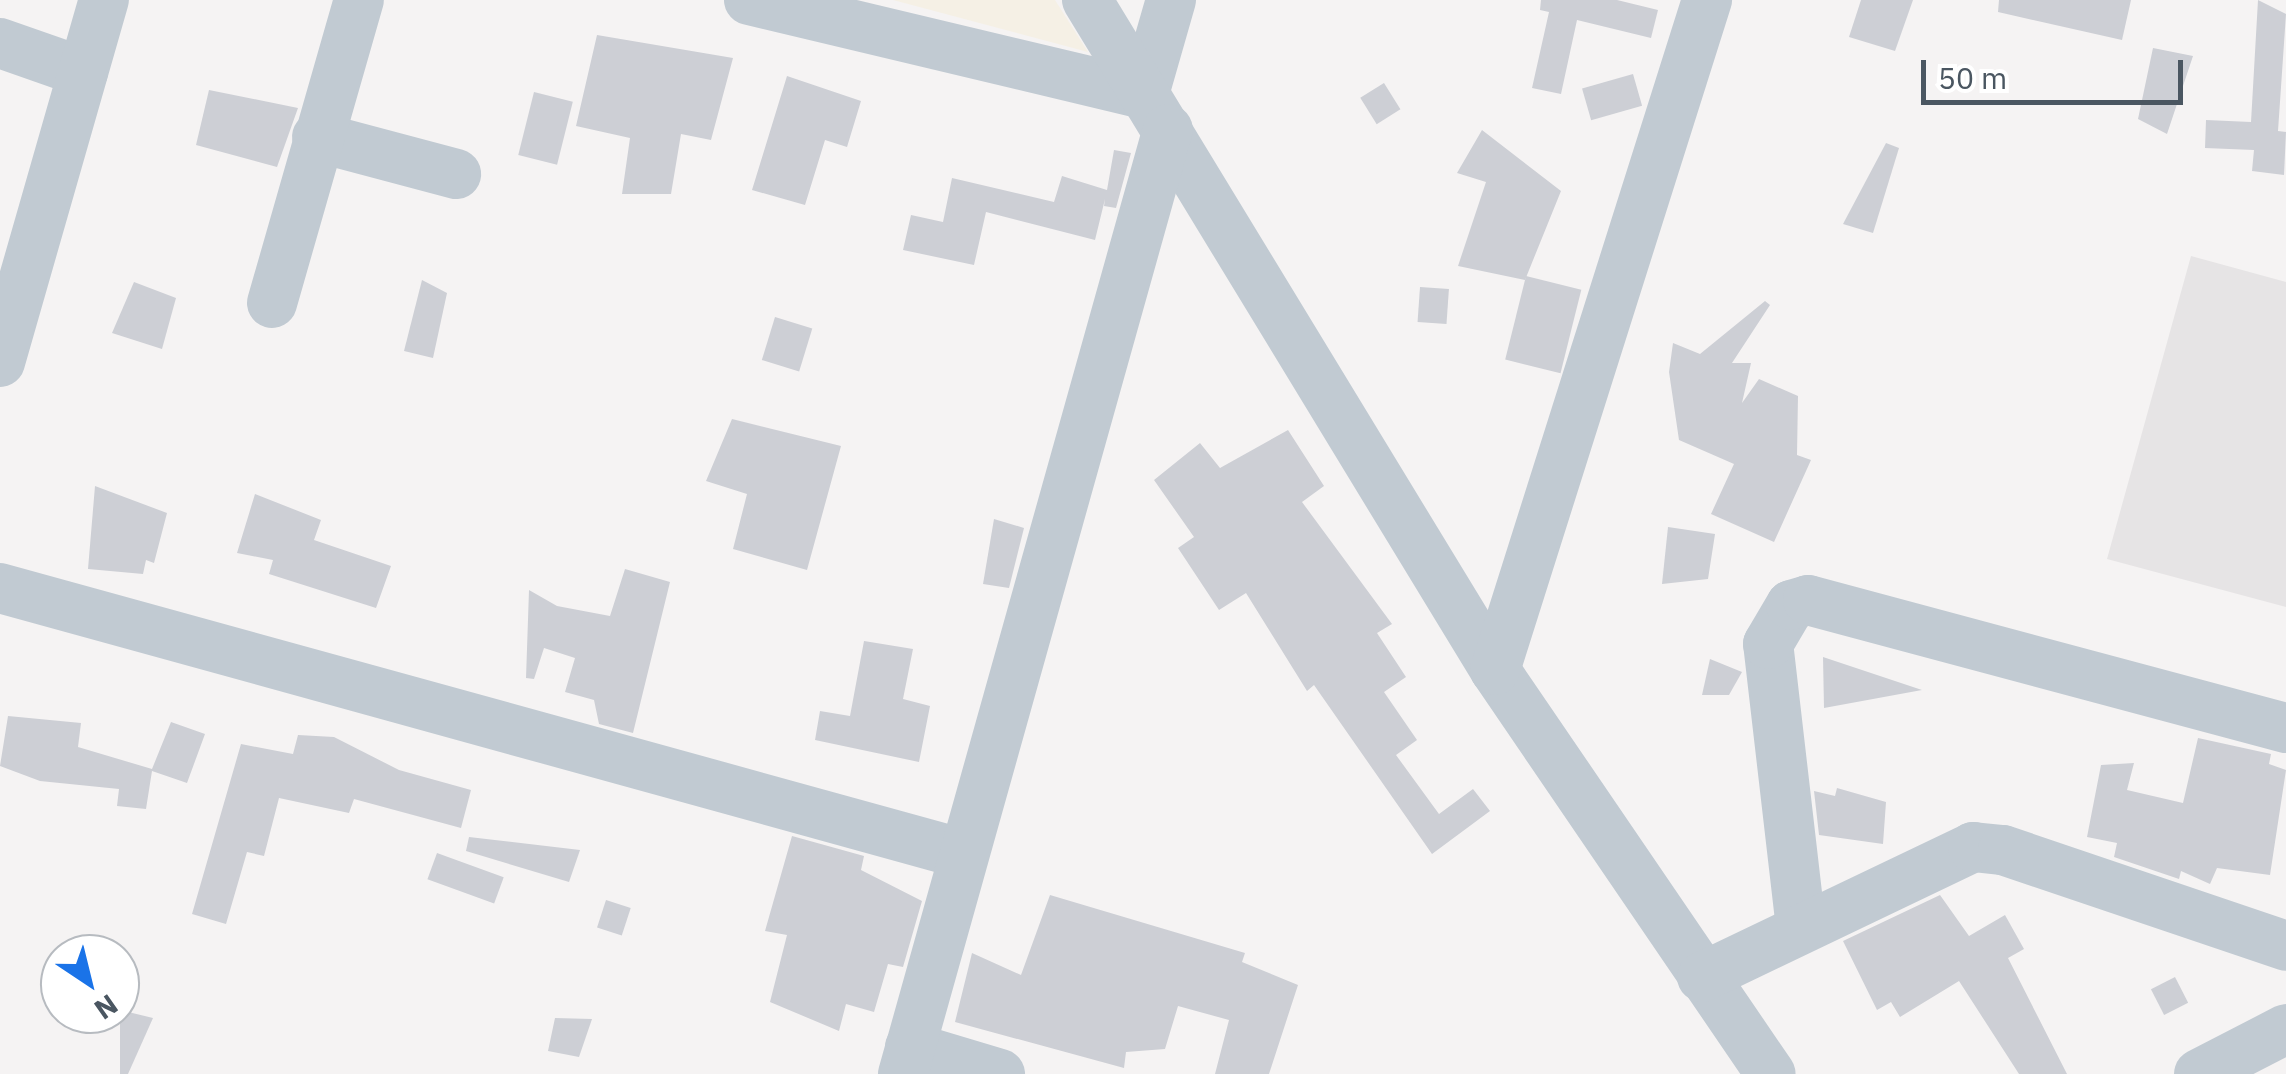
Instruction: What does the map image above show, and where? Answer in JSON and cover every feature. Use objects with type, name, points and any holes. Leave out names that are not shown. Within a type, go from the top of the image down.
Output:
[{"type":"street","points":[[0,362],[104,0]]},
{"type":"street","points":[[272,303],[359,0]]},
{"type":"street","points":[[749,0],[1156,112]]},
{"type":"street","points":[[1087,0],[1495,670],[1760,1071]]},
{"type":"street","points":[[1000,1074],[906,1060],[964,854],[1156,112],[1171,0]]},
{"type":"street","points":[[1495,670],[1707,0]]},
{"type":"street","points":[[0,43],[84,72]]},
{"type":"street","points":[[317,136],[456,174]]},
{"type":"street","points":[[0,588],[964,854]]},
{"type":"street","points":[[1801,928],[1768,644],[1791,606],[1808,600],[2286,728]]},
{"type":"street","points":[[1702,978],[1973,847],[2003,850],[2286,946]]},
{"type":"street","points":[[2217,1070],[2286,1029]]},
{"type":"shaded area","points":[[2191,256],[2286,282],[2286,607],[2107,559]]},
{"type":"sand","points":[[893,0],[1055,0],[1088,52]]},
{"type":"building","points":[[1541,0],[1617,0],[1658,10],[1651,38],[1577,20],[1561,94],[1532,88],[1549,12],[1540,10]]},
{"type":"building","points":[[1861,0],[1913,0],[1895,51],[1849,37]]},
{"type":"building","points":[[1999,0],[2131,0],[2122,40],[1998,12]]},
{"type":"building","points":[[2258,0],[2286,14],[2278,131],[2286,132],[2284,175],[2252,171],[2254,150],[2205,148],[2206,120],[2251,122]]},
{"type":"building","points":[[597,35],[733,58],[711,140],[681,134],[671,194],[622,194],[630,138],[576,126]]},
{"type":"building","points":[[2153,48],[2193,56],[2167,134],[2138,119]]},
{"type":"building","points":[[1633,74],[1642,106],[1591,120],[1582,89]]},
{"type":"building","points":[[787,76],[861,101],[847,147],[825,140],[805,205],[752,190]]},
{"type":"building","points":[[1384,83],[1400,109],[1377,124],[1360,98]]},
{"type":"building","points":[[209,90],[298,108],[277,167],[196,145]]},
{"type":"building","points":[[534,92],[573,102],[557,165],[518,155]]},
{"type":"building","points":[[1482,130],[1561,191],[1525,280],[1458,266],[1486,182],[1457,173]]},
{"type":"building","points":[[1886,143],[1899,148],[1873,233],[1843,224]]},
{"type":"building","points":[[1114,150],[1131,153],[1116,208],[1104,206],[1105,199],[1095,240],[986,212],[974,265],[903,250],[911,215],[943,222],[952,178],[1054,202],[1062,176],[1107,190]]},
{"type":"building","points":[[1526,276],[1581,290],[1561,373],[1505,359]]},
{"type":"building","points":[[422,280],[447,293],[433,358],[404,351]]},
{"type":"building","points":[[134,282],[176,298],[162,349],[112,333]]},
{"type":"building","points":[[1420,287],[1449,289],[1446,324],[1418,322]]},
{"type":"building","points":[[1765,301],[1770,305],[1732,363],[1751,363],[1742,403],[1759,379],[1798,396],[1797,455],[1811,460],[1774,542],[1711,514],[1734,464],[1679,440],[1669,372],[1673,343],[1700,354]]},
{"type":"building","points":[[775,317],[812,328],[799,371],[762,360]]},
{"type":"building","points":[[732,419],[841,446],[807,570],[733,549],[747,494],[706,481]]},
{"type":"building","points":[[1288,430],[1324,486],[1302,502],[1392,624],[1377,633],[1406,677],[1384,692],[1417,740],[1396,755],[1439,814],[1473,789],[1490,811],[1432,854],[1314,685],[1307,691],[1246,593],[1219,610],[1178,548],[1194,537],[1154,480],[1200,443],[1220,468]]},
{"type":"building","points":[[95,486],[167,513],[154,563],[146,560],[143,574],[88,569]]},
{"type":"building","points":[[255,494],[321,520],[314,540],[391,566],[376,608],[269,574],[273,560],[237,553]]},
{"type":"building","points":[[994,519],[1024,528],[1009,588],[983,584]]},
{"type":"building","points":[[1668,527],[1715,534],[1708,579],[1662,584]]},
{"type":"building","points":[[625,569],[670,582],[633,733],[599,724],[594,700],[565,692],[575,658],[544,648],[534,679],[526,678],[529,590],[557,606],[610,616]]},
{"type":"building","points":[[864,641],[913,649],[903,699],[930,706],[919,762],[815,740],[820,711],[850,716]]},
{"type":"building","points":[[1823,657],[1922,690],[1824,708]]},
{"type":"building","points":[[1710,659],[1742,672],[1729,695],[1702,695]]},
{"type":"building","points":[[8,716],[81,723],[78,747],[152,769],[171,722],[205,734],[187,783],[152,771],[146,809],[117,806],[119,789],[40,781],[0,766]]},
{"type":"building","points":[[298,735],[334,737],[399,770],[471,790],[461,828],[354,799],[349,813],[279,798],[264,856],[247,852],[226,924],[192,914],[241,744],[293,754]]},
{"type":"building","points":[[2198,738],[2271,754],[2269,764],[2286,770],[2270,875],[2217,868],[2210,884],[2181,871],[2179,879],[2114,857],[2117,843],[2087,837],[2101,765],[2134,763],[2127,790],[2183,803]]},
{"type":"building","points":[[1837,788],[1886,802],[1883,844],[1819,835],[1814,791],[1835,796]]},
{"type":"building","points":[[792,836],[864,856],[861,870],[922,901],[903,967],[888,964],[874,1012],[846,1004],[839,1031],[770,1002],[787,935],[765,931]]},
{"type":"building","points":[[469,837],[580,850],[569,882],[466,851]]},
{"type":"building","points":[[437,853],[504,877],[494,904],[427,879]]},
{"type":"building","points":[[1050,895],[1245,953],[1242,962],[1298,985],[1269,1074],[1215,1074],[1229,1020],[1178,1006],[1165,1049],[1126,1052],[1124,1068],[955,1022],[972,953],[1021,975]]},
{"type":"building","points":[[1940,895],[1969,936],[2005,915],[2024,949],[2008,958],[2067,1074],[2019,1074],[1959,981],[1900,1017],[1891,1002],[1877,1010],[1843,941]]},
{"type":"building","points":[[606,900],[631,908],[622,936],[597,928]]},
{"type":"building","points":[[2175,977],[2188,1003],[2164,1015],[2151,989]]},
{"type":"building","points":[[140,1015],[153,1018],[128,1074],[120,1074],[120,1034],[140,1034]]},
{"type":"building","points":[[555,1018],[592,1019],[579,1057],[548,1051]]}]
